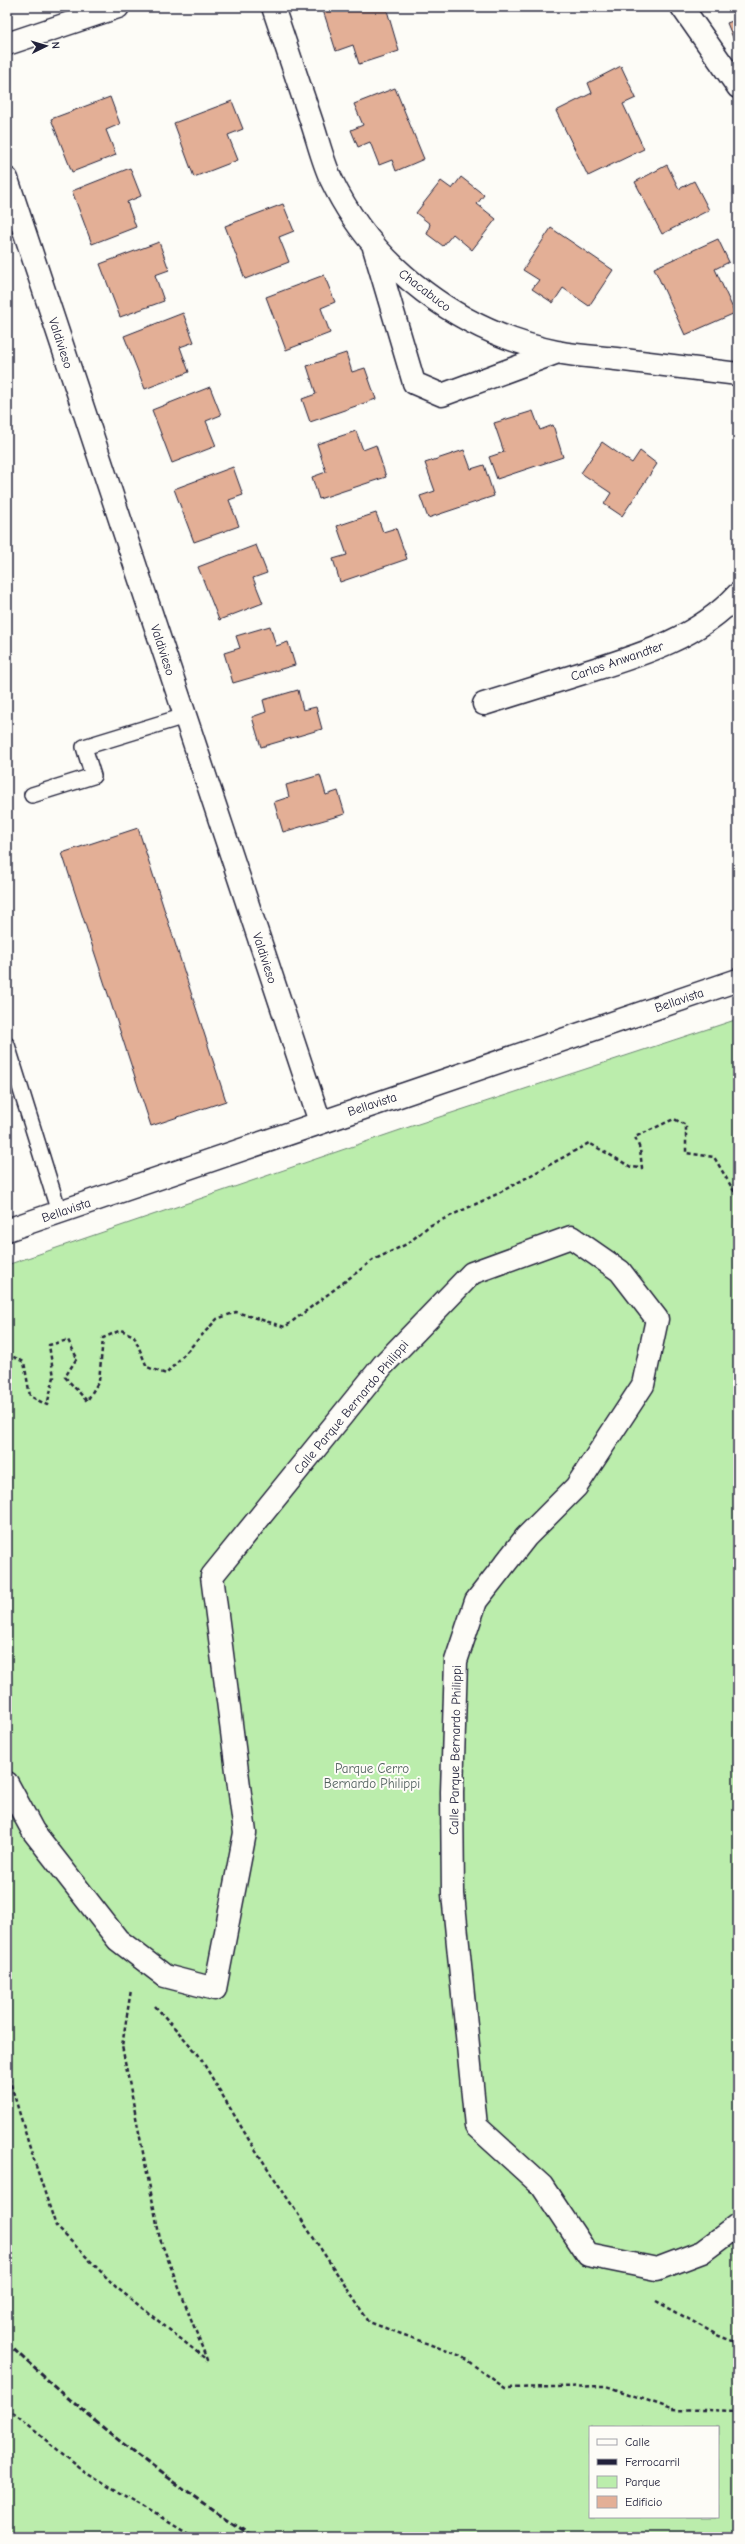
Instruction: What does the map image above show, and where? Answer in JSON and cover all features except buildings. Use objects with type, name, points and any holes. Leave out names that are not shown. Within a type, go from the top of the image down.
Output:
[{"type":"street","points":[[7,44],[118,7]]},
{"type":"street","name":"Chacabuco","points":[[272,7],[331,179],[350,213],[373,244],[410,280],[457,314],[489,330],[523,343],[558,352],[738,374]]},
{"type":"street","points":[[682,7],[738,87]]},
{"type":"street","name":"Valdivieso","points":[[7,179],[320,1122]]},
{"type":"street","points":[[373,244],[414,383],[442,395],[558,352]]},
{"type":"street","name":"Carlos Anwandter","points":[[484,704],[641,655],[673,641],[704,624],[738,594]]},
{"type":"street","name":"Bellavista","points":[[7,1230],[738,980]]},
{"type":"street","name":"Calle Parque Bernardo Philippi","points":[[7,1783],[33,1831],[118,1940],[165,1976],[215,1989],[246,1832],[212,1576],[383,1365],[472,1273],[571,1237],[620,1271],[657,1319],[642,1385],[576,1487],[526,1537],[476,1601],[456,1661],[452,1792],[453,1894],[476,2126],[542,2186],[588,2255],[657,2269],[702,2252],[738,2226]]},
{"type":"lane","points":[[32,794],[93,776],[84,747],[185,716]]},
{"type":"lane","points":[[7,1045],[59,1212]]},
{"type":"path","points":[[7,1354],[24,1362],[30,1396],[47,1405],[54,1377],[49,1345],[68,1340],[77,1358],[65,1377],[87,1400],[99,1381],[103,1338],[120,1330],[134,1336],[147,1367],[166,1374],[217,1319],[236,1312],[285,1327],[373,1260],[407,1244],[429,1226],[497,1194],[589,1143],[631,1167],[642,1168],[640,1149],[634,1137],[674,1119],[686,1125],[686,1153],[714,1157],[738,1198]]},
{"type":"path","points":[[7,2071],[28,2145],[56,2226],[116,2287],[208,2360],[160,2239],[122,2046],[132,1989]]},
{"type":"path","points":[[152,2002],[198,2054],[249,2140],[369,2322],[461,2356],[505,2388],[606,2386],[672,2409],[738,2411]]},
{"type":"path","points":[[653,2300],[719,2336],[738,2343]]},
{"type":"path","points":[[7,2408],[80,2469],[194,2537]]},
{"type":"green space","name":"Parque Cerro Bernardo Philippi","points":[[738,1019],[738,2537],[7,2537],[7,1265],[409,1127]]},
{"type":"railway","points":[[7,2343],[66,2396],[126,2446],[221,2516],[254,2537]]}]
